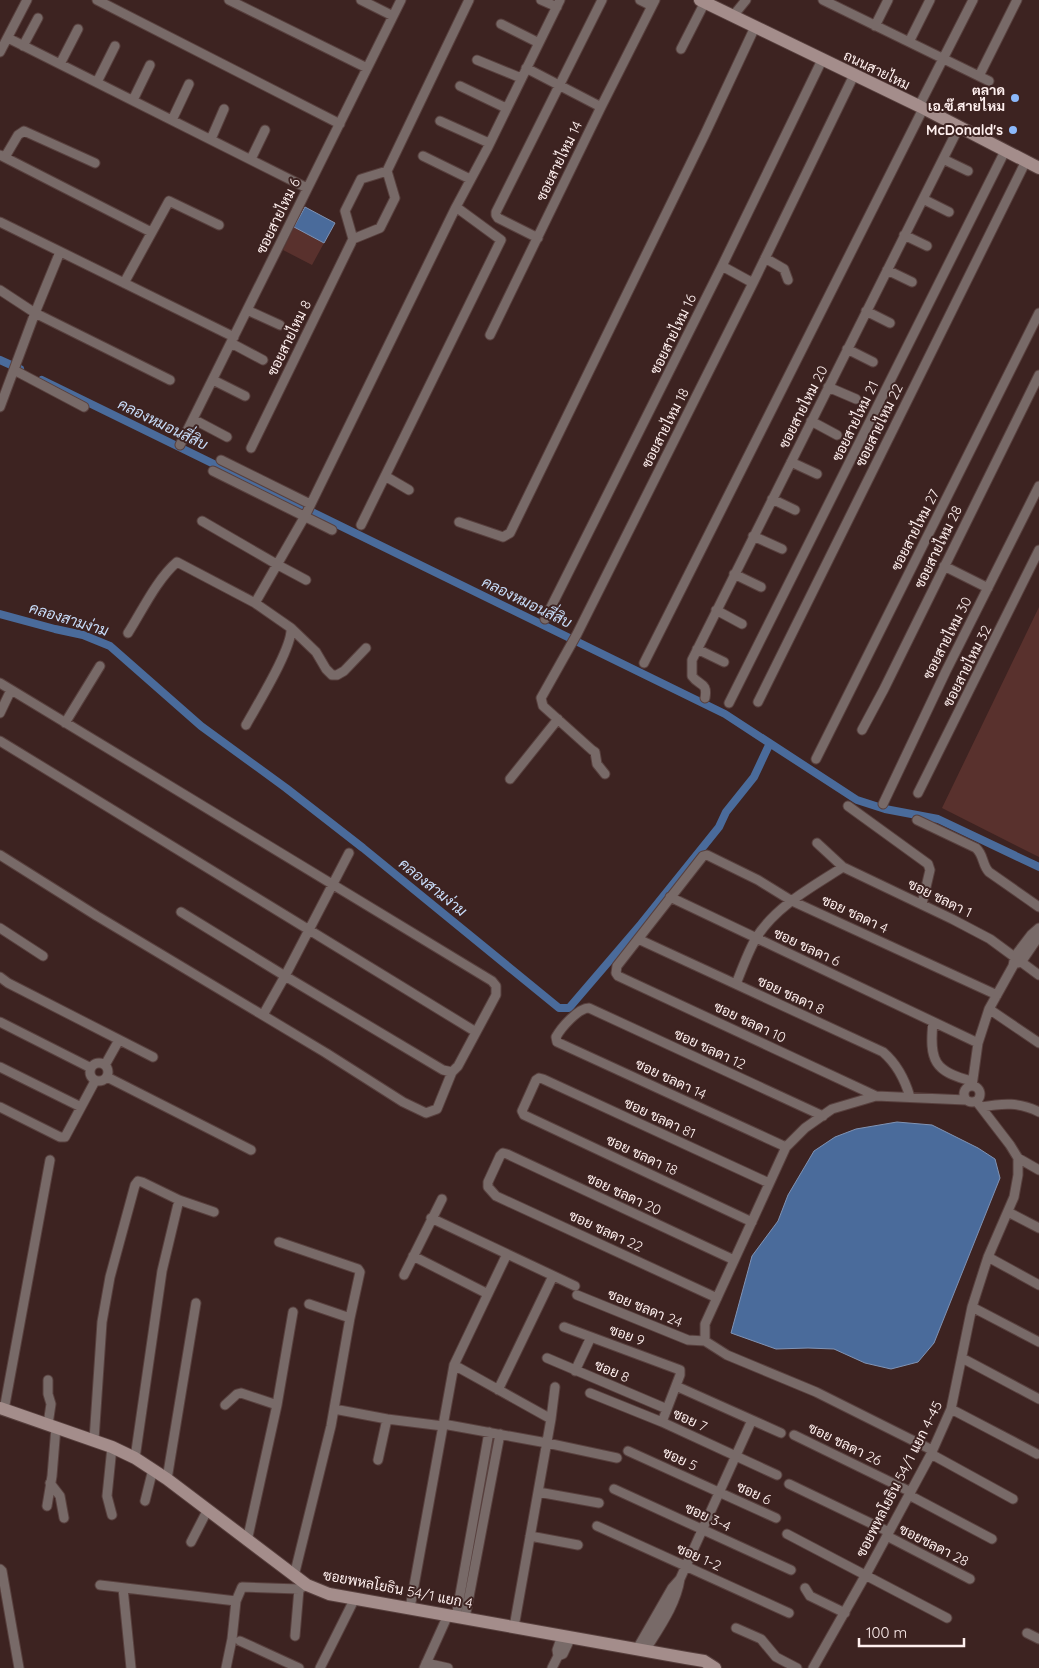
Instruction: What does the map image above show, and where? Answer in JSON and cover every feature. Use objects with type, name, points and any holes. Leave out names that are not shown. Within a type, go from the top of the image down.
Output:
[{"type":"street","points":[[0,52],[27,0]]},
{"type":"street","points":[[97,0],[340,124]]},
{"type":"street","points":[[229,0],[367,68]]},
{"type":"street","points":[[361,0],[393,16]]},
{"type":"street","name":"ซอยสายไหม 6","points":[[180,445],[401,0]]},
{"type":"street","points":[[387,171],[361,179],[345,212],[353,240],[380,228],[388,213],[395,198],[387,171],[469,0]]},
{"type":"street","points":[[255,603],[307,511],[558,4],[541,0]]},
{"type":"street","points":[[538,238],[496,215],[602,0]]},
{"type":"street","points":[[640,0],[654,3]]},
{"type":"street","points":[[733,16],[746,0]]},
{"type":"street","points":[[823,0],[989,81]]},
{"type":"street","points":[[875,26],[888,0]]},
{"type":"street","points":[[909,42],[930,0]]},
{"type":"street","points":[[644,663],[973,0]]},
{"type":"street","points":[[979,76],[1017,0]]},
{"type":"street","points":[[681,49],[703,1]]},
{"type":"street","name":"ถนนสายไหม","points":[[703,1],[1039,168]]},
{"type":"street","name":"ซอยสายไหม 14","points":[[490,335],[654,3]]},
{"type":"street","points":[[23,46],[38,18]]},
{"type":"street","points":[[501,24],[538,43]]},
{"type":"street","points":[[459,522],[503,537],[510,532],[704,136],[755,27]]},
{"type":"street","points":[[60,64],[78,29]]},
{"type":"street","points":[[10,39],[307,188]]},
{"type":"street","points":[[97,82],[115,46]]},
{"type":"street","points":[[477,60],[521,78]]},
{"type":"street","name":"ซอยสายไหม 16","points":[[546,619],[722,266],[822,60]]},
{"type":"street","points":[[133,100],[150,65]]},
{"type":"street","points":[[526,68],[559,87],[601,107]]},
{"type":"street","name":"ซอยสายไหม 18","points":[[605,774],[597,764],[595,752],[543,706],[541,700],[578,634],[854,76]]},
{"type":"street","points":[[172,120],[189,84]]},
{"type":"street","points":[[460,86],[506,108]]},
{"type":"street","points":[[211,139],[224,109]]},
{"type":"street","points":[[440,121],[489,144]]},
{"type":"street","name":"ซอยสายไหม 20","points":[[705,698],[705,687],[693,677],[692,660],[959,127]]},
{"type":"street","points":[[250,159],[265,130]]},
{"type":"street","points":[[95,163],[24,131],[18,135],[2,156],[151,232]]},
{"type":"street","name":"ซอยสายไหม 21","points":[[729,703],[1004,151]]},
{"type":"street","points":[[423,156],[470,179]]},
{"type":"street","points":[[943,159],[968,170]]},
{"type":"street","name":"ซอยสายไหม 22","points":[[758,702],[1026,162]]},
{"type":"street","points":[[923,199],[949,212]]},
{"type":"street","points":[[124,283],[169,201],[219,225]]},
{"type":"street","points":[[361,525],[501,240],[456,207]]},
{"type":"street","points":[[0,222],[124,283],[232,340],[263,360]]},
{"type":"street","points":[[904,235],[928,246]]},
{"type":"street","name":"ซอยสายไหม 8","points":[[251,448],[353,240]]},
{"type":"street","points":[[0,407],[60,252]]},
{"type":"street","points":[[765,258],[784,268],[788,280]]},
{"type":"street","points":[[722,266],[753,283]]},
{"type":"street","points":[[887,270],[912,282]]},
{"type":"street","points":[[0,290],[35,313],[170,380]]},
{"type":"street","points":[[247,310],[280,325]]},
{"type":"street","points":[[866,311],[890,323]]},
{"type":"street","name":"ซอยสายไหม 27","points":[[816,760],[1039,313]]},
{"type":"street","points":[[847,349],[873,362]]},
{"type":"street","points":[[14,369],[84,406]]},
{"type":"street","name":"ซอยสายไหม 28","points":[[862,730],[884,690],[944,566],[1035,391],[1039,375]]},
{"type":"street","points":[[213,380],[245,396]]},
{"type":"street","points":[[828,386],[856,399]]},
{"type":"street","points":[[193,419],[227,437]]},
{"type":"street","points":[[811,421],[837,435]]},
{"type":"street","points":[[221,460],[307,511],[332,530]]},
{"type":"street","points":[[791,462],[817,474]]},
{"type":"street","points":[[213,471],[307,511]]},
{"type":"street","points":[[385,476],[409,490]]},
{"type":"street","name":"ซอยสายไหม 30","points":[[883,804],[946,671],[1039,486]]},
{"type":"street","points":[[772,500],[795,510]]},
{"type":"street","points":[[202,521],[306,580]]},
{"type":"street","points":[[753,536],[782,549]]},
{"type":"street","name":"ซอยสายไหม 32","points":[[918,793],[1039,550]]},
{"type":"street","points":[[128,633],[159,584],[177,562],[255,603],[292,628],[316,652],[326,669],[332,674],[337,675],[344,671],[366,648]]},
{"type":"street","points":[[944,566],[988,588]]},
{"type":"street","points":[[734,574],[761,587]]},
{"type":"street","points":[[716,610],[742,624]]},
{"type":"street","points":[[246,725],[278,668],[292,634],[292,628]]},
{"type":"street","points":[[697,649],[724,662]]},
{"type":"street","points":[[65,723],[100,666]]},
{"type":"street","points":[[0,683],[492,981],[496,986],[496,995],[458,1066],[452,1072],[437,1109],[426,1113],[411,1106],[0,856]]},
{"type":"street","points":[[0,714],[11,690]]},
{"type":"street","points":[[510,779],[558,720]]},
{"type":"street","points":[[0,741],[476,1032]]},
{"type":"street","points":[[848,806],[928,864],[930,870],[922,904]]},
{"type":"street","points":[[917,820],[976,848],[982,856],[984,866],[989,872],[1039,907]]},
{"type":"street","name":"ซอย ชลดา 1","points":[[817,843],[842,867],[922,904],[990,939],[1039,974]]},
{"type":"street","points":[[263,1015],[349,853]]},
{"type":"street","name":"ซอย ชลดา 4","points":[[670,897],[705,855],[758,880],[792,901],[997,995]]},
{"type":"street","points":[[736,984],[756,938],[776,914],[842,867]]},
{"type":"street","points":[[638,939],[670,897]]},
{"type":"street","name":"ซอย ชลดา 6","points":[[670,897],[978,1043]]},
{"type":"street","points":[[181,912],[443,1070],[452,1072]]},
{"type":"street","points":[[0,928],[43,956]]},
{"type":"street","points":[[1018,959],[1031,935],[1039,928]]},
{"type":"street","points":[[966,1100],[964,1093],[972,1084],[978,1043],[989,1009],[1013,966],[1039,936]]},
{"type":"street","name":"ซอย ชลดา 10","points":[[638,939],[615,969],[618,976],[876,1096]]},
{"type":"street","name":"ซอย ชลดา 8","points":[[638,939],[883,1052],[891,1059],[906,1083],[910,1097]]},
{"type":"street","points":[[0,977],[8,983],[153,1056]]},
{"type":"street","name":"ซอย ชลดา 14","points":[[584,1008],[562,1029],[556,1037],[557,1042],[786,1147]]},
{"type":"street","name":"ซอย ชลดา 12","points":[[584,1008],[589,1008],[823,1116]]},
{"type":"street","points":[[989,1009],[1039,1043]]},
{"type":"street","points":[[0,1022],[91,1068]]},
{"type":"street","points":[[933,1022],[932,1050],[935,1060],[941,1068],[951,1075],[978,1088],[980,1092],[979,1104],[1018,1158],[1039,1170]]},
{"type":"street","points":[[105,1065],[119,1040]]},
{"type":"street","points":[[91,1068],[99,1063],[105,1065],[108,1070],[108,1077]]},
{"type":"street","points":[[0,1067],[82,1107]]},
{"type":"street","points":[[91,1068],[91,1076],[95,1080],[103,1081],[108,1077]]},
{"type":"street","points":[[108,1077],[251,1150]]},
{"type":"street","name":"ซอย ชลดา 18","points":[[539,1078],[536,1080],[522,1113],[752,1222]]},
{"type":"street","name":"ซอย ชลดา 81","points":[[539,1078],[769,1183]]},
{"type":"street","points":[[0,1107],[60,1137],[65,1137],[95,1080]]},
{"type":"street","points":[[1012,1499],[931,1452],[816,1392],[727,1355],[705,1341],[705,1324],[786,1147],[805,1128],[832,1109],[876,1096],[966,1100],[979,1104],[1012,1103],[1030,1107],[1039,1112]]},
{"type":"street","name":"ซอย ชลดา 22","points":[[503,1153],[487,1185],[496,1196],[717,1298]]},
{"type":"street","name":"ซอย ชลดา 20","points":[[503,1153],[734,1260]]},
{"type":"street","name":"ซอยพหลโยธิน 54/1 แยก 4-45","points":[[813,1668],[866,1575],[952,1409],[972,1307],[988,1257],[1017,1186],[1018,1158]]},
{"type":"street","points":[[2,1409],[50,1160]]},
{"type":"street","points":[[94,1440],[102,1322],[110,1277],[135,1185],[138,1182],[142,1182],[179,1200],[214,1212]]},
{"type":"street","points":[[404,1275],[442,1199]]},
{"type":"street","points":[[136,1458],[162,1271],[179,1200]]},
{"type":"street","points":[[1008,1212],[1039,1228]]},
{"type":"street","name":"ซอย ชลดา 24","points":[[431,1218],[553,1276],[576,1291],[688,1340],[705,1341]]},
{"type":"street","points":[[279,1242],[358,1269],[360,1272],[334,1409],[294,1576]]},
{"type":"street","points":[[410,1608],[454,1365],[507,1254]]},
{"type":"street","points":[[413,1256],[488,1294]]},
{"type":"street","points":[[988,1257],[1039,1285]]},
{"type":"street","points":[[498,1390],[553,1276]]},
{"type":"street","points":[[167,1479],[196,1303]]},
{"type":"street","points":[[309,1304],[350,1318]]},
{"type":"street","points":[[972,1307],[1039,1342]]},
{"type":"street","points":[[248,1541],[294,1312]]},
{"type":"street","name":"ซอย 9","points":[[564,1327],[680,1370],[676,1386]]},
{"type":"street","points":[[575,1371],[591,1337]]},
{"type":"street","name":"ซอย 8","points":[[547,1358],[667,1410]]},
{"type":"street","points":[[962,1358],[1039,1399]]},
{"type":"street","points":[[454,1365],[551,1419]]},
{"type":"street","points":[[47,1506],[50,1483],[52,1425],[48,1380]]},
{"type":"street","points":[[514,1627],[547,1443],[555,1386]]},
{"type":"street","points":[[662,1422],[676,1386],[782,1434]]},
{"type":"street","points":[[225,1405],[237,1394],[241,1393],[277,1404]]},
{"type":"street","name":"ซอย 7","points":[[590,1393],[662,1422],[777,1475]]},
{"type":"street","name":"ซอยพหลโยธิน 54/1 แยก 4","points":[[2,1409],[94,1440],[136,1458],[167,1479],[294,1576],[303,1587],[328,1594],[704,1661],[715,1668]]},
{"type":"street","points":[[334,1409],[387,1419],[489,1432],[617,1458]]},
{"type":"street","points":[[952,1409],[1037,1454]]},
{"type":"street","points":[[378,1460],[387,1419]]},
{"type":"street","points":[[641,1650],[672,1588],[680,1579],[752,1420]]},
{"type":"street","points":[[465,1597],[473,1521],[489,1432]]},
{"type":"street","points":[[448,1668],[425,1666],[457,1617],[465,1597],[483,1523],[500,1434]]},
{"type":"street","name":"ซอย ชลดา 26","points":[[794,1435],[910,1493],[992,1539]]},
{"type":"street","points":[[112,1447],[106,1496],[112,1516]]},
{"type":"street","name":"ซอย 5","points":[[628,1451],[720,1493]]},
{"type":"street","points":[[145,1501],[152,1469]]},
{"type":"street","points":[[50,1483],[60,1496],[64,1518]]},
{"type":"street","name":"ซอยชลดา 28","points":[[789,1484],[888,1534],[970,1579]]},
{"type":"street","name":"ซอย 3-4","points":[[614,1489],[791,1570]]},
{"type":"street","points":[[538,1492],[599,1503]]},
{"type":"street","name":"ซอย 6","points":[[720,1493],[776,1518]]},
{"type":"street","points":[[191,1542],[207,1511]]},
{"type":"street","points":[[473,1521],[483,1523]]},
{"type":"street","name":"ซอย 1-2","points":[[597,1526],[789,1613]]},
{"type":"street","points":[[787,1534],[947,1618]]},
{"type":"street","points":[[530,1536],[578,1545]]},
{"type":"street","points":[[0,1569],[2,1571],[19,1668]]},
{"type":"street","points":[[100,1585],[236,1601]]},
{"type":"street","points":[[226,1668],[232,1639],[236,1601],[244,1586],[303,1587],[295,1636]]},
{"type":"street","points":[[123,1588],[131,1668]]},
{"type":"street","points":[[804,1588],[810,1596],[845,1613]]},
{"type":"street","points":[[320,1668],[355,1598]]},
{"type":"street","points":[[736,1628],[761,1639],[776,1657],[797,1668]]},
{"type":"street","points":[[1027,1633],[1039,1639]]},
{"type":"street","points":[[552,1668],[558,1656],[556,1650],[566,1636]]},
{"type":"street","points":[[240,1641],[299,1668]]},
{"type":"shaded area","points":[[294,227],[324,243],[312,265],[283,250]]},
{"type":"shaded area","points":[[1039,607],[1039,857],[942,808]]},
{"type":"water","points":[[305,207],[335,223],[324,243],[294,227]]},
{"type":"water","points":[[897,1122],[932,1125],[978,1148],[995,1159],[1000,1178],[934,1343],[918,1362],[891,1369],[865,1363],[834,1349],[776,1349],[731,1333],[752,1256],[778,1221],[788,1195],[814,1151],[835,1137],[856,1129]]},
{"type":"waterway","name":"คลองหมอนสี่สิบ","points":[[0,360],[20,369]]},
{"type":"waterway","name":"คลองหมอนสี่สิบ","points":[[42,380],[725,714],[857,800],[885,809],[938,819],[1039,867]]},
{"type":"waterway","name":"คลองสามง่าม","points":[[0,614],[83,635],[110,646],[201,726],[286,788],[363,848],[559,1008],[569,1008],[641,924],[719,827],[726,812],[754,777],[770,743]]},
{"type":"place","name":"ตลาด เอ.ซ๊.สายไหม","points":[[1015,98]]},
{"type":"place","name":"McDonald's","points":[[1013,130]]}]
